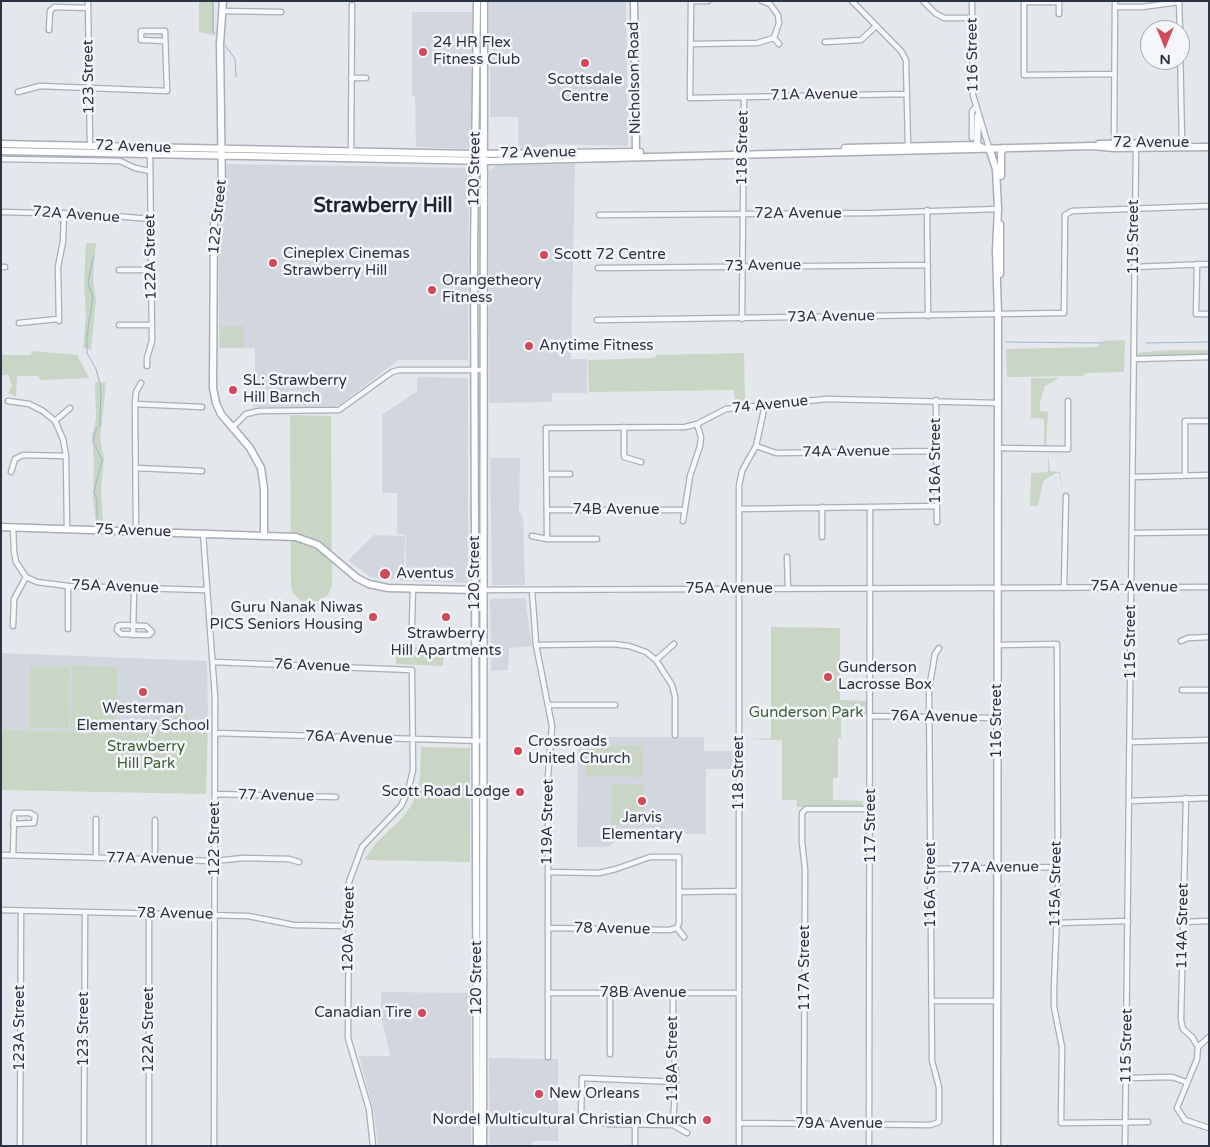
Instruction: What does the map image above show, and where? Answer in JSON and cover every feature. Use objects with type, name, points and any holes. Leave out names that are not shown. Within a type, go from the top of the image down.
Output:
[{"type":"main road","name":"122 Street","points":[[223,1],[220,44],[222,192],[214,218],[213,388],[216,403],[232,428],[250,448],[262,468],[264,536]]},
{"type":"main road","name":"120 Street","points":[[477,1],[474,370],[475,590],[483,888],[477,1146]]},
{"type":"main road","name":"120 Street","points":[[483,1146],[484,1000],[480,992],[477,867],[483,590],[484,1]]},
{"type":"main road","name":"Nicholson Road","points":[[634,1],[636,154]]},
{"type":"main road","points":[[978,116],[983,147]]},
{"type":"main road","name":"72 Avenue","points":[[1093,146],[1114,143],[1209,142]]},
{"type":"main road","name":"72 Avenue","points":[[1,144],[150,151],[485,157],[542,160],[636,154],[983,147]]},
{"type":"main road","name":"72 Avenue","points":[[742,152],[908,147],[1209,147]]},
{"type":"main road","name":"116 Street","points":[[983,147],[996,169],[1001,251],[998,295],[997,1146]]},
{"type":"main road","points":[[998,194],[1001,153],[1004,148]]},
{"type":"main road","name":"72 Avenue","points":[[1,151],[90,149]]},
{"type":"main road","name":"72 Avenue","points":[[485,157],[575,152],[636,154]]},
{"type":"main road","points":[[542,160],[546,157],[566,156],[575,152]]},
{"type":"main road","points":[[475,448],[480,452],[483,479]]},
{"type":"main road","points":[[475,480],[479,484],[480,507],[483,514]]},
{"type":"main road","name":"75 Avenue","points":[[1,527],[264,536]]},
{"type":"main road","name":"75A Avenue","points":[[264,536],[296,537],[308,540],[318,545],[352,574],[367,583],[388,588],[475,590]]},
{"type":"main road","points":[[477,867],[483,888]]},
{"type":"street","name":"123 Street","points":[[88,1],[90,149]]},
{"type":"street","points":[[708,1],[690,1],[691,44],[757,44],[774,38]]},
{"type":"street","points":[[762,1],[771,2],[778,15],[779,23],[774,38]]},
{"type":"street","points":[[852,1],[901,51],[906,60],[908,147]]},
{"type":"street","points":[[924,1],[935,13],[944,18],[972,18]]},
{"type":"street","name":"116 Street","points":[[972,1],[975,108],[983,147]]},
{"type":"street","points":[[1114,143],[1115,1]]},
{"type":"street","points":[[1059,14],[1059,2],[1024,2],[1024,75],[1113,74]]},
{"type":"street","points":[[1115,7],[1142,7],[1179,2],[1180,20]]},
{"type":"street","points":[[351,155],[352,4]]},
{"type":"street","points":[[49,30],[50,11],[54,7],[88,8]]},
{"type":"street","points":[[223,11],[282,12]]},
{"type":"street","points":[[825,42],[861,40],[876,26]]},
{"type":"street","points":[[18,92],[40,86],[89,86],[166,91],[165,31],[141,31],[141,40],[165,40]]},
{"type":"street","points":[[774,38],[779,44]]},
{"type":"street","name":"71A Avenue","points":[[691,44],[690,98],[907,94]]},
{"type":"street","points":[[1181,70],[1182,143]]},
{"type":"street","points":[[351,78],[366,78]]},
{"type":"street","name":"118 Street","points":[[742,319],[744,96]]},
{"type":"street","name":"116 Street","points":[[972,138],[972,111],[975,108]]},
{"type":"street","points":[[1135,148],[1144,143]]},
{"type":"street","name":"115 Street","points":[[1126,1146],[1135,148]]},
{"type":"street","name":"122A Street","points":[[148,366],[152,326],[150,151]]},
{"type":"street","name":"72 Avenue","points":[[1,159],[120,161],[135,168],[150,171]]},
{"type":"street","points":[[1134,208],[1209,206]]},
{"type":"street","name":"73A Avenue","points":[[597,320],[1064,313],[1065,215],[1072,211],[1127,211],[1134,208]]},
{"type":"street","name":"72A Avenue","points":[[599,215],[874,214],[927,210],[998,209]]},
{"type":"street","points":[[927,210],[928,316]]},
{"type":"street","name":"72A Avenue","points":[[1,212],[64,213],[151,220]]},
{"type":"street","points":[[19,323],[58,320],[60,294],[58,267],[63,241],[64,213]]},
{"type":"street","points":[[1197,264],[1196,314],[1209,314]]},
{"type":"street","points":[[1134,267],[1209,264]]},
{"type":"street","name":"73 Avenue","points":[[598,268],[928,265]]},
{"type":"street","points":[[119,270],[151,270]]},
{"type":"street","points":[[119,325],[152,326]]},
{"type":"street","points":[[1134,359],[1209,358]]},
{"type":"street","points":[[232,428],[246,414],[259,411],[339,410],[392,372],[399,370],[483,370]]},
{"type":"street","points":[[136,531],[135,404],[136,392],[141,383]]},
{"type":"street","name":"74 Avenue","points":[[547,474],[546,428],[686,427],[698,424],[726,409],[827,399],[936,400],[998,403]]},
{"type":"street","name":"116A Street","points":[[936,400],[937,522]]},
{"type":"street","points":[[8,401],[36,406],[54,421],[63,439],[66,456],[67,529]]},
{"type":"street","points":[[998,448],[1068,449],[1068,401]]},
{"type":"street","points":[[135,404],[202,407]]},
{"type":"street","name":"118 Street","points":[[739,1146],[739,509],[742,471],[756,446],[764,405]]},
{"type":"street","points":[[54,421],[70,408]]},
{"type":"street","points":[[1185,475],[1185,421],[1209,421]]},
{"type":"street","points":[[683,522],[690,476],[700,446],[701,438],[698,424]]},
{"type":"street","points":[[624,427],[624,457],[641,462]]},
{"type":"street","name":"74A Avenue","points":[[756,446],[776,453],[936,451]]},
{"type":"street","points":[[11,472],[16,459],[23,456],[66,456]]},
{"type":"street","points":[[136,468],[202,471]]},
{"type":"street","points":[[547,540],[547,474],[570,474]]},
{"type":"street","points":[[1133,477],[1209,475]]},
{"type":"street","points":[[1064,586],[1066,496]]},
{"type":"street","points":[[739,509],[936,506]]},
{"type":"street","points":[[822,507],[822,537]]},
{"type":"street","name":"117 Street","points":[[869,1146],[872,588],[870,507]]},
{"type":"street","name":"74B Avenue","points":[[547,510],[685,510]]},
{"type":"street","points":[[13,626],[14,599],[26,577],[14,556],[14,527]]},
{"type":"street","points":[[1132,533],[1209,532]]},
{"type":"street","name":"122 Street","points":[[203,533],[215,733],[214,1146]]},
{"type":"street","points":[[532,536],[547,540],[597,539]]},
{"type":"street","points":[[787,557],[788,589]]},
{"type":"street","name":"75A Avenue","points":[[26,577],[42,583],[68,586],[205,590]]},
{"type":"street","points":[[68,586],[68,629]]},
{"type":"street","name":"75A Avenue","points":[[475,590],[997,586],[1209,587]]},
{"type":"street","points":[[133,635],[134,588]]},
{"type":"street","points":[[412,624],[413,588]]},
{"type":"street","name":"119A Street","points":[[532,590],[536,645],[552,726],[548,776],[548,1057]]},
{"type":"street","points":[[122,624],[133,625],[148,627],[152,632],[149,636],[121,634],[117,630],[118,626],[122,624]]},
{"type":"street","points":[[1180,641],[1188,638],[1209,638]]},
{"type":"street","points":[[656,660],[674,644]]},
{"type":"street","name":"115A Street","points":[[997,645],[1057,644],[1058,867],[1054,1007],[1062,1047],[1061,1124],[1126,1123]]},
{"type":"street","points":[[536,645],[629,646],[646,652],[656,660],[666,674],[675,696],[675,735]]},
{"type":"street","name":"116A Street","points":[[938,648],[935,654],[930,689],[930,717],[932,1061],[939,1086],[939,1122]]},
{"type":"street","name":"76 Avenue","points":[[212,662],[412,670]]},
{"type":"street","name":"120A Street","points":[[373,1146],[369,1109],[348,1038],[347,926],[351,873],[362,847],[401,806],[408,791],[413,770],[412,670]]},
{"type":"street","points":[[1182,690],[1209,690]]},
{"type":"street","points":[[548,705],[615,705]]},
{"type":"street","name":"76A Avenue","points":[[871,716],[997,718]]},
{"type":"street","name":"76A Avenue","points":[[215,733],[480,741]]},
{"type":"street","points":[[1131,742],[1209,740]]},
{"type":"street","name":"77 Avenue","points":[[215,794],[336,797]]},
{"type":"street","name":"114A Street","points":[[1186,798],[1181,1020],[1183,1028],[1198,1047]]},
{"type":"street","points":[[1130,801],[1209,798]]},
{"type":"street","name":"117A Street","points":[[804,1124],[805,869],[802,842],[802,813],[806,809],[871,809]]},
{"type":"street","points":[[13,855],[14,824],[15,813],[30,813],[35,816],[34,822],[14,824]]},
{"type":"street","points":[[96,819],[96,858]]},
{"type":"street","points":[[154,859],[155,820]]},
{"type":"street","name":"77A Avenue","points":[[1,855],[215,860],[243,858],[289,859],[299,862]]},
{"type":"street","points":[[548,872],[599,873],[650,857],[679,857],[679,923],[677,928],[684,937]]},
{"type":"street","name":"77A Avenue","points":[[931,869],[1058,867]]},
{"type":"street","points":[[679,892],[739,891]]},
{"type":"street","name":"78 Avenue","points":[[1,910],[253,916],[294,924],[347,926]]},
{"type":"street","name":"123A Street","points":[[20,911],[20,1146]]},
{"type":"street","name":"123 Street","points":[[84,1146],[85,912]]},
{"type":"street","name":"122A Street","points":[[149,914],[149,1146]]},
{"type":"street","points":[[1056,923],[1128,921]]},
{"type":"street","points":[[1182,922],[1209,921]]},
{"type":"street","name":"78 Avenue","points":[[548,928],[669,930],[677,928]]},
{"type":"street","name":"78B Avenue","points":[[548,993],[739,993]]},
{"type":"street","points":[[610,993],[610,1054]]},
{"type":"street","name":"118A Street","points":[[673,993],[673,1044],[676,1082],[673,1125]]},
{"type":"street","points":[[933,1001],[996,1001]]},
{"type":"street","points":[[1209,1037],[1198,1047],[1197,1059],[1178,1102],[1179,1114],[1185,1120],[1209,1128]]},
{"type":"street","points":[[1126,1078],[1172,1077],[1186,1082]]},
{"type":"street","points":[[676,1082],[582,1078],[581,1118],[609,1124],[673,1125],[687,1133]]},
{"type":"street","name":"79A Avenue","points":[[739,1123],[930,1125],[939,1122]]},
{"type":"street","points":[[1126,1123],[1148,1122]]},
{"type":"street","points":[[635,1125],[635,1146]]},
{"type":"shaded area","name":"Scottsdale Centre","points":[[489,1],[626,1],[628,144],[626,146],[548,144],[544,148],[518,148],[518,117],[490,117],[490,52],[493,42],[489,38]]},
{"type":"shaded area","points":[[412,12],[472,12],[472,146],[469,149],[416,147],[415,96],[412,95]]},
{"type":"shaded area","points":[[227,164],[469,168],[468,360],[398,360],[341,404],[334,407],[252,407],[255,403],[255,348],[219,348],[219,222],[225,197]]},
{"type":"shaded area","name":"Scott 72 Centre","points":[[575,164],[571,359],[587,359],[587,393],[552,393],[552,402],[489,403],[489,171],[497,165]]},
{"type":"shaded area","points":[[420,377],[468,378],[468,583],[406,581],[406,535],[397,534],[397,493],[382,493],[382,415],[417,391],[417,379]]},
{"type":"shaded area","points":[[490,458],[520,458],[519,511],[523,518],[525,585],[493,585],[492,582]]},
{"type":"shaded area","points":[[374,535],[405,536],[404,581],[370,577],[348,560]]},
{"type":"shaded area","points":[[525,598],[532,646],[509,648],[508,670],[491,671],[490,599]]},
{"type":"shaded area","points":[[1,653],[207,661],[208,721],[119,720],[119,732],[1,730]]},
{"type":"shaded area","name":"Jarvis Elementary","points":[[578,737],[704,737],[704,751],[733,751],[733,769],[706,769],[706,834],[626,833],[608,847],[577,847]]},
{"type":"shaded area","points":[[381,992],[471,993],[471,1146],[378,1146],[374,1112],[359,1056],[390,1056],[381,1016]]},
{"type":"shaded area","points":[[489,1058],[558,1059],[558,1141],[533,1141],[532,1146],[490,1146]]},
{"type":"green space","points":[[199,1],[214,1],[214,35],[199,32]]},
{"type":"green space","points":[[86,243],[96,243],[93,278],[96,301],[91,349],[83,348],[86,316],[84,282]]},
{"type":"green space","points":[[220,326],[244,326],[244,347],[220,347]]},
{"type":"green space","points":[[1125,340],[1124,372],[1087,373],[1082,376],[1007,377],[1006,349],[1096,347],[1102,341]]},
{"type":"green space","points":[[1168,350],[1209,350],[1209,355],[1140,356],[1137,353]]},
{"type":"green space","points":[[32,351],[77,355],[89,378],[41,380],[38,376],[17,376],[16,397],[8,393],[12,385],[8,375],[1,375],[1,353],[4,355],[31,355]]},
{"type":"green space","points":[[744,353],[745,401],[735,402],[734,390],[589,392],[588,360],[655,358],[656,355]]},
{"type":"green space","points":[[1031,378],[1059,378],[1045,386],[1040,401],[1040,411],[1048,412],[1046,448],[1044,448],[1044,419],[1031,418]]},
{"type":"green space","points":[[95,382],[106,383],[100,440],[104,458],[101,491],[103,521],[96,522],[93,500],[94,461],[92,436],[96,419]]},
{"type":"green space","points":[[290,415],[331,416],[332,585],[328,595],[319,601],[302,601],[293,594],[291,586]]},
{"type":"green space","points":[[1048,455],[1050,471],[1060,472],[1063,490],[1059,473],[1056,473],[1043,481],[1038,506],[1030,506],[1031,473],[1048,472]]},
{"type":"green space","name":"Gunderson Park","points":[[771,627],[840,628],[840,700],[869,701],[869,715],[841,715],[841,738],[838,738],[838,778],[833,778],[833,800],[863,801],[863,807],[797,807],[797,800],[782,800],[782,740],[746,739],[771,738]]},
{"type":"green space","points":[[396,647],[444,648],[443,666],[396,664]]},
{"type":"green space","points":[[72,666],[117,667],[117,729],[71,728]]},
{"type":"green space","points":[[30,667],[69,667],[69,728],[30,728]]},
{"type":"green space","name":"Strawberry Hill Park","points":[[173,713],[188,714],[188,721],[208,721],[206,794],[1,790],[1,730],[118,732],[119,720],[177,721],[173,720]]},
{"type":"green space","points":[[585,746],[643,746],[643,777],[585,776]]},
{"type":"green space","points":[[421,747],[470,748],[470,862],[364,860],[376,843],[401,819],[411,806],[418,790]]},
{"type":"green space","points":[[612,784],[644,784],[644,825],[611,824]]},
{"type":"waterway","points":[[213,1],[213,31],[215,34]]},
{"type":"waterway","points":[[225,45],[235,59],[236,77]]},
{"type":"waterway","points":[[93,257],[88,283],[93,297],[87,335],[87,353],[96,369],[101,388],[100,425],[95,432],[93,441],[102,460],[94,492],[97,500],[97,519]]},
{"type":"waterway","points":[[1006,342],[1102,343]]},
{"type":"waterway","points":[[1146,343],[1209,342]]},
{"type":"place","name":"24 HR Flex Fitness Club","points":[[423,52]]},
{"type":"place","name":"Scottsdale Centre","points":[[585,63]]},
{"type":"place","name":"Scott 72 Centre","points":[[544,255]]},
{"type":"place","name":"Cineplex Cinemas Strawberry Hill","points":[[273,263]]},
{"type":"place","name":"Orangetheory Fitness","points":[[432,290]]},
{"type":"place","name":"Anytime Fitness","points":[[529,346]]},
{"type":"place","name":"SL: Strawberry Hill Barnch","points":[[233,390]]},
{"type":"place","name":"Aventus","points":[[385,574]]},
{"type":"place","name":"Guru Nanak Niwas PICS Seniors Housing","points":[[373,617]]},
{"type":"place","name":"Strawberry Hill Apartments","points":[[446,617]]},
{"type":"place","name":"Gunderson Lacrosse Box","points":[[828,677]]},
{"type":"place","name":"Westerman Elementary School","points":[[143,692]]},
{"type":"place","name":"Crossroads United Church","points":[[518,751]]},
{"type":"place","name":"Scott Road Lodge","points":[[520,792]]},
{"type":"place","name":"Jarvis Elementary","points":[[642,801]]},
{"type":"place","name":"Canadian Tire","points":[[422,1013]]},
{"type":"place","name":"New Orleans","points":[[539,1094]]},
{"type":"place","name":"Nordel Multicultural Christian Church","points":[[707,1120]]},
{"type":"district","name":"Strawberry Hill","points":[[383,207]]}]
